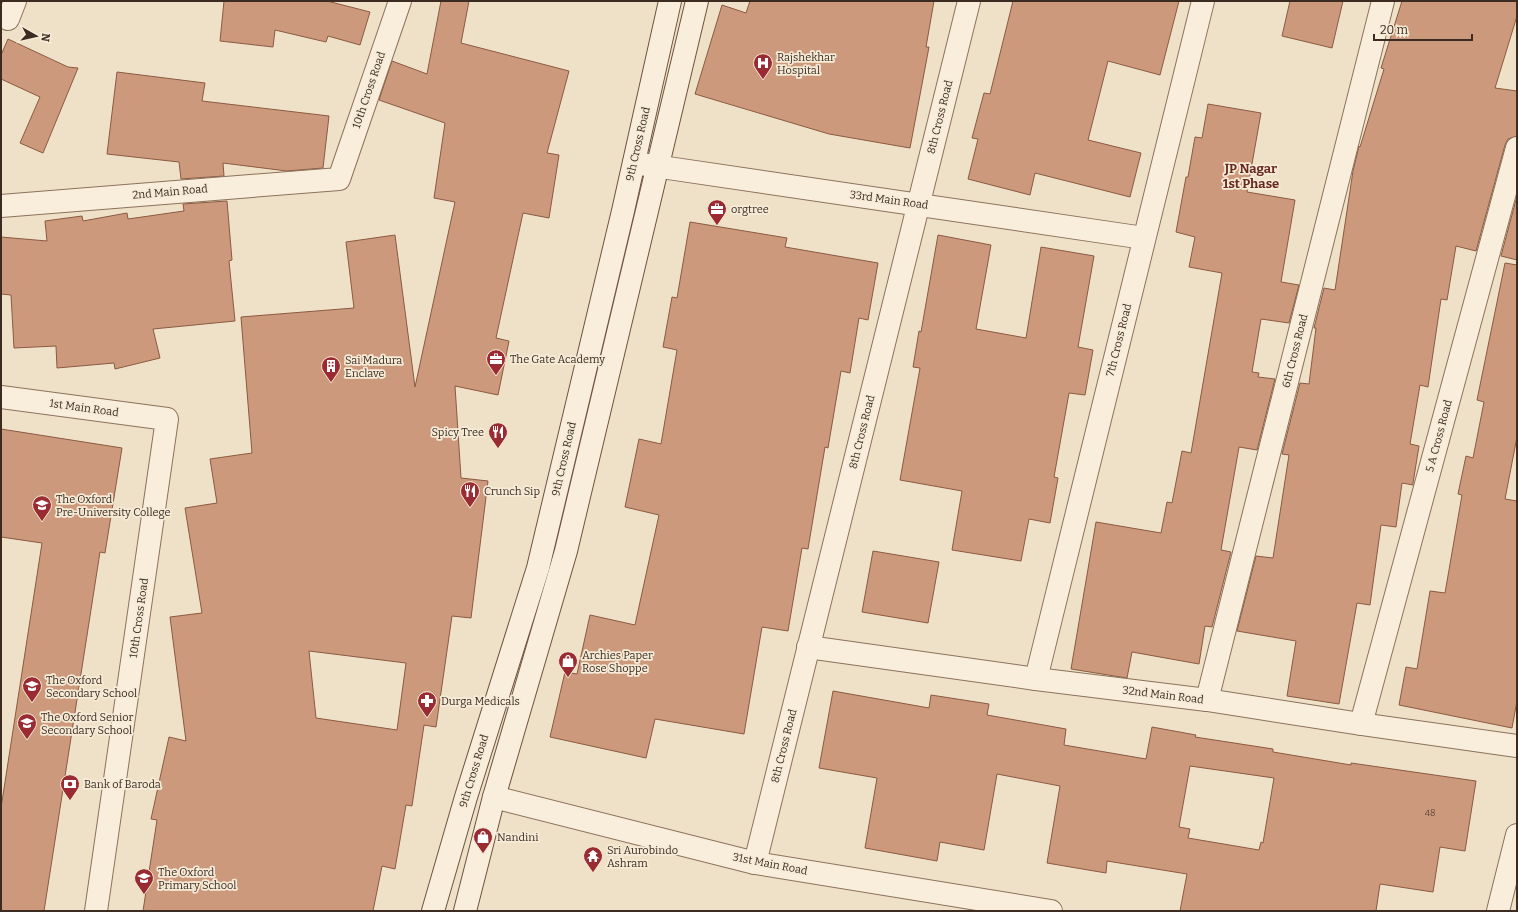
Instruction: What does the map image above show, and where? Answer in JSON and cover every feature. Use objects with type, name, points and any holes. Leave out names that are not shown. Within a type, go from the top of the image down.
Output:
[{"type":"street","name":"10th Cross Road","points":[[339,178],[400,1]]},
{"type":"street","name":"9th Cross Road","points":[[433,911],[466,797],[538,568],[634,163],[670,1]]},
{"type":"street","points":[[465,911],[494,797],[566,551],[697,1]]},
{"type":"street","name":"8th Cross Road","points":[[755,863],[969,1]]},
{"type":"street","name":"7th Cross Road","points":[[1036,679],[1203,1]]},
{"type":"street","name":"6th Cross Road","points":[[1207,700],[1383,1]]},
{"type":"street","name":"5 A Cross Road","points":[[1361,724],[1517,148]]},
{"type":"street","name":"33rd Main Road","points":[[634,163],[1144,238]]},
{"type":"street","name":"2nd Main Road","points":[[1,206],[339,178]]},
{"type":"street","name":"1st Main Road","points":[[1,397],[167,419]]},
{"type":"street","name":"10th Cross Road","points":[[96,911],[167,419]]},
{"type":"street","name":"32nd Main Road","points":[[808,647],[1036,679],[1207,700],[1517,746]]},
{"type":"street","name":"31st Main Road","points":[[494,797],[755,863],[1051,911]]},
{"type":"street","points":[[1498,911],[1517,835]]},
{"type":"building","points":[[224,1],[327,1],[370,12],[360,45],[328,36],[326,42],[275,30],[273,47],[220,41]]},
{"type":"building","points":[[441,1],[469,1],[461,43],[569,71],[547,153],[559,155],[549,218],[523,213],[496,338],[509,341],[498,395],[455,386],[461,478],[488,481],[471,618],[452,616],[436,727],[424,725],[412,806],[406,805],[395,869],[382,866],[373,911],[143,911],[157,820],[151,819],[169,737],[186,741],[170,617],[202,613],[185,508],[217,503],[210,459],[252,453],[241,317],[354,308],[346,242],[395,235],[415,387],[455,202],[434,198],[445,123],[379,100],[392,61],[427,74]],"holes":[[[309,651],[406,663],[397,730],[316,718]]]},
{"type":"building","points":[[750,1],[934,1],[926,47],[929,47],[910,148],[829,134],[695,94],[722,5],[746,13]]},
{"type":"building","points":[[1013,1],[1179,1],[1160,75],[1108,61],[1088,140],[1141,153],[1130,197],[1035,173],[1030,195],[968,179],[978,139],[972,138],[984,93],[990,94]]},
{"type":"building","points":[[1290,1],[1343,1],[1332,48],[1282,36]]},
{"type":"building","points":[[1402,1],[1517,1],[1517,16],[1495,88],[1517,91],[1517,136],[1508,139],[1505,145],[1476,251],[1456,246],[1447,300],[1441,299],[1428,387],[1420,385],[1410,444],[1419,446],[1413,485],[1402,483],[1396,527],[1381,525],[1370,605],[1357,603],[1339,704],[1287,696],[1296,641],[1237,631],[1256,556],[1273,558],[1289,455],[1282,454],[1300,383],[1309,384],[1316,328],[1314,328],[1324,288],[1335,290],[1353,171],[1359,146],[1360,147],[1384,69],[1381,68]]},
{"type":"building","points":[[8,39],[68,67],[78,68],[43,153],[20,143],[40,97],[1,79],[1,55]]},
{"type":"building","points":[[117,72],[205,83],[202,101],[329,116],[323,168],[287,171],[223,163],[224,176],[181,179],[179,162],[107,154]]},
{"type":"building","points":[[1208,104],[1261,113],[1247,192],[1295,200],[1281,282],[1299,285],[1289,323],[1261,319],[1252,372],[1259,373],[1258,377],[1275,379],[1257,450],[1239,447],[1221,550],[1231,552],[1212,627],[1205,626],[1199,664],[1132,652],[1127,678],[1071,669],[1096,522],[1161,533],[1167,502],[1172,503],[1182,451],[1191,453],[1222,273],[1189,267],[1195,237],[1176,232],[1195,137],[1202,138]]},
{"type":"building","points":[[1517,196],[1517,260],[1501,256]]},
{"type":"building","points":[[227,201],[232,260],[229,261],[235,321],[153,329],[160,358],[115,369],[114,363],[57,368],[56,346],[14,348],[11,295],[1,294],[1,237],[47,241],[45,221],[82,216],[83,221],[127,213],[128,219],[184,211],[183,204]]},
{"type":"building","points":[[690,222],[787,238],[785,247],[878,263],[868,320],[859,318],[850,373],[841,371],[828,448],[825,447],[808,549],[802,548],[788,631],[762,627],[744,734],[655,719],[646,758],[550,737],[565,672],[577,674],[590,615],[635,625],[659,515],[625,507],[639,439],[661,444],[677,350],[663,347],[672,297],[677,298]]},
{"type":"building","points":[[938,235],[991,245],[976,329],[1026,338],[1041,247],[1094,256],[1078,347],[1093,350],[1085,395],[1069,393],[1054,477],[1058,478],[1050,523],[1029,519],[1021,561],[952,550],[962,491],[900,480],[920,368],[913,367],[919,331],[921,332]]},
{"type":"building","points":[[1505,263],[1517,265],[1517,437],[1505,499],[1517,501],[1517,701],[1512,728],[1399,705],[1406,667],[1417,669],[1430,591],[1445,593],[1462,495],[1458,494],[1466,456],[1473,458],[1484,402],[1477,400]]},
{"type":"building","points":[[1,429],[122,448],[105,553],[100,552],[44,911],[1,911],[1,808],[42,543],[1,537]]},
{"type":"building","points":[[873,551],[939,562],[928,623],[862,612]]},
{"type":"building","points":[[833,691],[929,708],[931,695],[989,704],[987,715],[1066,729],[1064,745],[1146,759],[1152,727],[1196,735],[1195,737],[1273,749],[1273,752],[1351,765],[1351,763],[1476,781],[1465,851],[1440,847],[1433,892],[1380,884],[1376,911],[1180,911],[1187,874],[1107,861],[1106,873],[1047,863],[1060,786],[997,774],[984,850],[940,842],[937,861],[865,848],[877,778],[819,768]],"holes":[[[1190,766],[1274,778],[1263,843],[1261,842],[1259,850],[1188,838],[1190,829],[1179,827]]]},
{"type":"place","name":"Rajshekhar Hospital","points":[[763,80]]},
{"type":"place","name":"orgtree","points":[[717,226]]},
{"type":"place","name":"The Gate Academy","points":[[496,376]]},
{"type":"place","name":"Sai Madura Enclave","points":[[331,383]]},
{"type":"place","name":"Spicy Tree","points":[[498,449]]},
{"type":"place","name":"Crunch Sip","points":[[470,508]]},
{"type":"place","name":"The Oxford Pre-University College","points":[[42,522]]},
{"type":"place","name":"Archies Paper Rose Shoppe","points":[[568,678]]},
{"type":"place","name":"The Oxford Secondary School","points":[[32,703]]},
{"type":"place","name":"Durga Medicals","points":[[427,718]]},
{"type":"place","name":"The Oxford Senior Secondary School","points":[[27,740]]},
{"type":"place","name":"Bank of Baroda","points":[[70,801]]},
{"type":"place","name":"Nandini","points":[[483,854]]},
{"type":"place","name":"Sri Aurobindo Ashram","points":[[593,873]]},
{"type":"place","name":"The Oxford Primary School","points":[[144,895]]},
{"type":"district","name":"JP Nagar 1st Phase","points":[[1251,176]]}]
